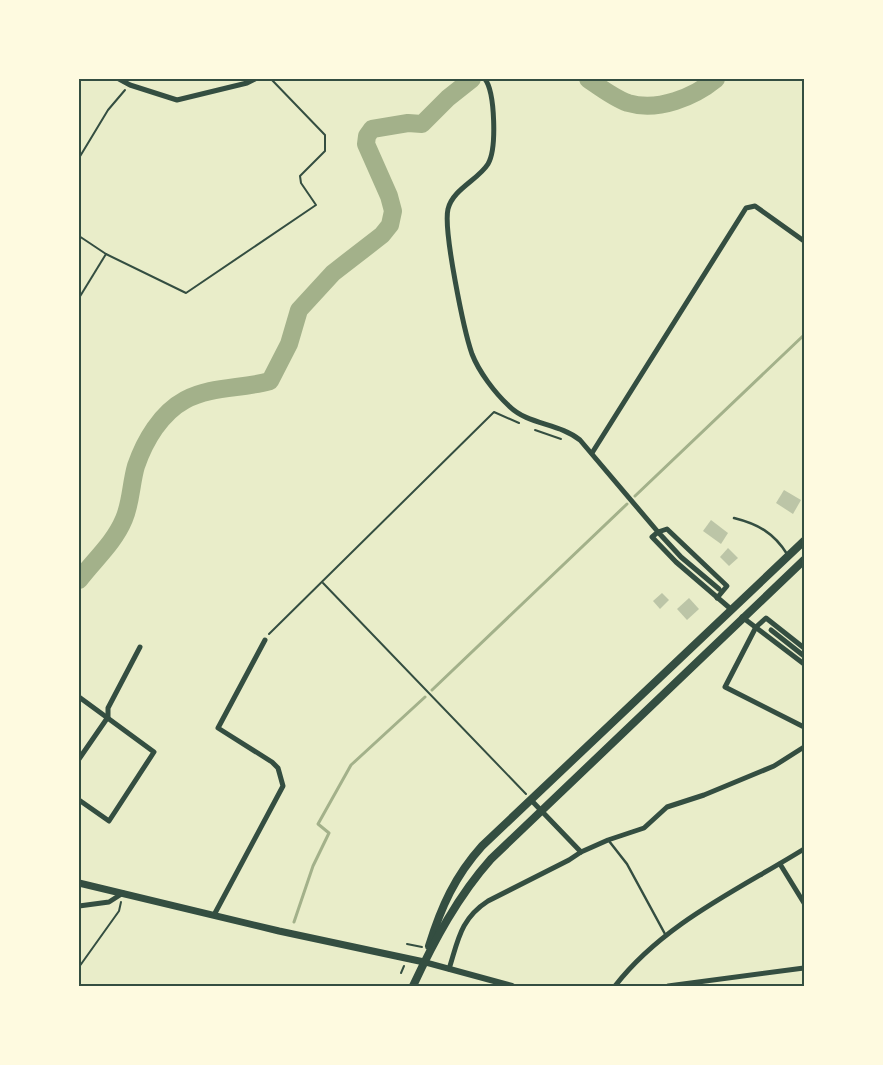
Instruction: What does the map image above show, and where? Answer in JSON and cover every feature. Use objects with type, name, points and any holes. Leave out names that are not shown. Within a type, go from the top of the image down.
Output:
[{"type":"main road","points":[[424,962],[441,909],[456,879],[482,846],[804,540]]},
{"type":"main road","points":[[413,986],[424,962],[456,906],[478,874],[742,617],[804,560]]},
{"type":"main road","points":[[79,883],[424,962]]},
{"type":"street","points":[[119,79],[130,85],[177,100],[247,83],[255,79]]},
{"type":"street","points":[[130,85],[133,79]]},
{"type":"street","points":[[487,81],[492,93],[492,154],[488,164],[453,198],[448,211],[450,247],[461,308],[472,354],[488,380],[509,407],[523,416],[571,432],[592,453],[658,532],[696,571],[719,589]]},
{"type":"street","points":[[592,453],[746,208],[755,206],[804,241]]},
{"type":"street","points":[[717,598],[727,586],[667,530],[658,532],[652,537],[676,562],[717,598],[732,610]]},
{"type":"street","points":[[742,617],[804,664]]},
{"type":"street","points":[[804,648],[766,618],[756,627],[725,687],[804,727]]},
{"type":"street","points":[[771,630],[804,656]]},
{"type":"street","points":[[214,915],[283,786],[283,778],[278,768],[272,762],[218,728],[266,640]]},
{"type":"street","points":[[79,758],[108,716],[108,708],[140,647]]},
{"type":"street","points":[[79,697],[108,716],[154,752],[109,821],[80,802]]},
{"type":"street","points":[[448,969],[457,941],[467,920],[476,908],[581,852],[608,840],[644,828],[667,807],[704,795],[774,766],[804,747]]},
{"type":"street","points":[[531,800],[581,852]]},
{"type":"street","points":[[615,986],[642,956],[682,922],[804,849]]},
{"type":"street","points":[[780,864],[804,904]]},
{"type":"street","points":[[79,906],[109,902],[124,893]]},
{"type":"street","points":[[424,962],[512,986]]},
{"type":"street","points":[[668,986],[804,968]]},
{"type":"lane","points":[[734,518],[754,523],[770,533],[780,542],[788,556]]},
{"type":"lane","points":[[608,840],[627,864],[666,934]]},
{"type":"path","points":[[79,236],[106,254],[186,293],[316,205],[301,183],[300,176],[325,151],[325,135],[271,79]]},
{"type":"path","points":[[676,79],[682,79]]},
{"type":"path","points":[[79,158],[108,110],[130,85]]},
{"type":"path","points":[[79,298],[106,254]]},
{"type":"path","points":[[266,640],[272,630],[323,583],[494,412],[526,426]]},
{"type":"path","points":[[534,429],[568,441]]},
{"type":"path","points":[[323,583],[531,800]]},
{"type":"path","points":[[79,967],[120,911],[124,893]]},
{"type":"building","points":[[784,490],[801,500],[793,514],[776,503]]},
{"type":"building","points":[[711,520],[728,533],[721,544],[703,531]]},
{"type":"building","points":[[728,548],[738,558],[729,566],[720,557]]},
{"type":"building","points":[[662,593],[669,600],[660,609],[653,601]]},
{"type":"building","points":[[689,598],[699,609],[687,620],[677,609]]},
{"type":"waterway","points":[[79,580],[120,528],[128,506],[134,473],[140,456],[149,437],[168,412],[195,395],[270,381],[289,344],[299,310],[333,273],[382,235],[390,225],[393,211],[389,196],[366,144],[367,136],[372,129],[408,123],[422,124],[448,98],[472,79]]},
{"type":"waterway","points":[[588,79],[623,101],[651,106],[686,97],[716,79]]},
{"type":"waterway","points":[[635,496],[804,335]]},
{"type":"waterway","points":[[432,690],[627,504]]},
{"type":"waterway","points":[[294,922],[313,866],[329,833],[318,824],[351,765],[425,697]]}]
